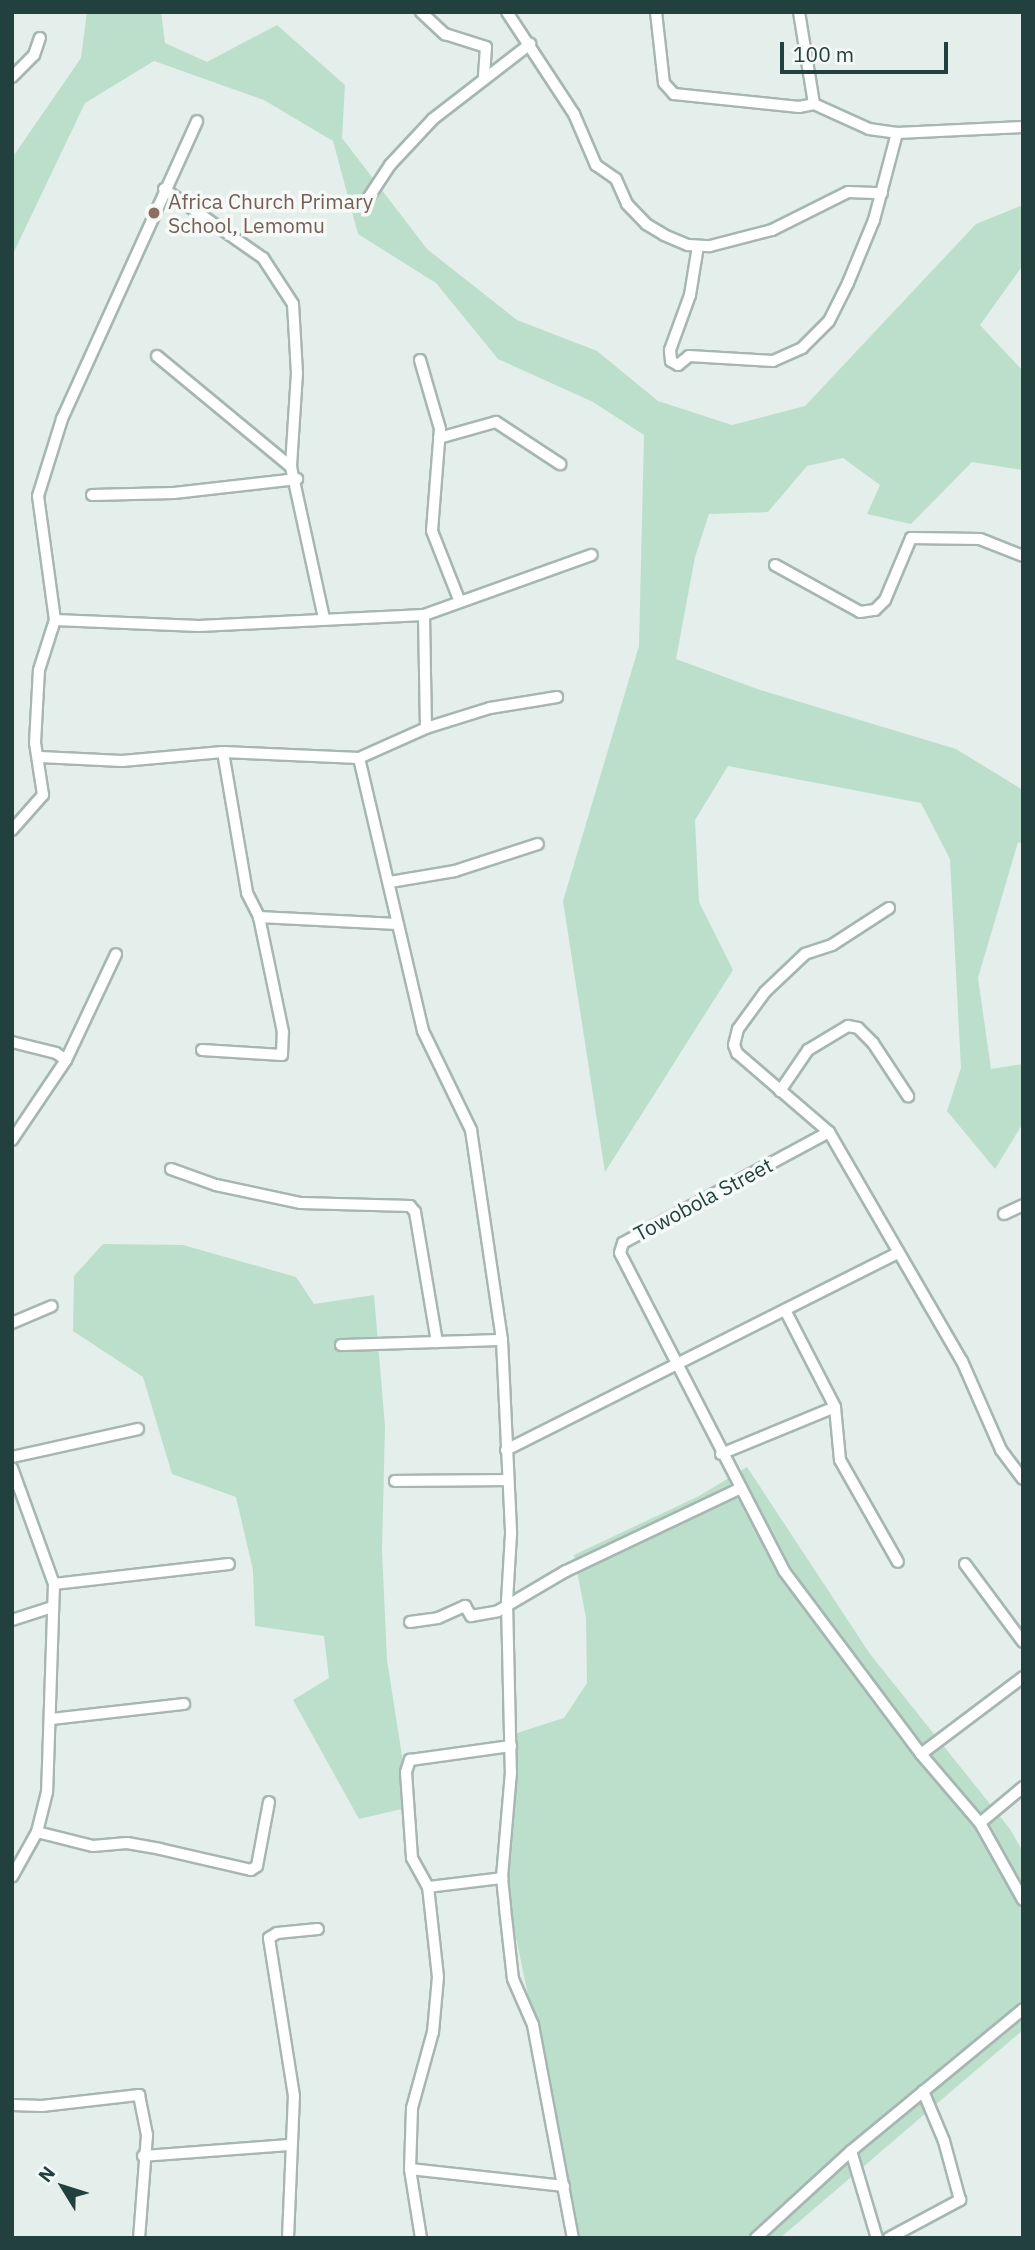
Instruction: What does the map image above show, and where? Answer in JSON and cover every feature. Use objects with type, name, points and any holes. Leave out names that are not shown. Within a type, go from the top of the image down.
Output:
[{"type":"street","points":[[421,12],[445,34],[486,47],[484,77]]},
{"type":"street","points":[[507,12],[574,114],[596,164],[616,179],[627,204],[664,235],[698,246],[772,230],[848,192],[882,193]]},
{"type":"street","points":[[656,12],[667,90],[799,107],[814,104],[869,129],[897,133],[1023,127]]},
{"type":"street","points":[[799,12],[814,104]]},
{"type":"street","points":[[12,77],[34,55],[40,38]]},
{"type":"street","points":[[367,200],[390,165],[433,119],[530,44]]},
{"type":"street","points":[[12,830],[43,795],[40,757],[35,743],[39,670],[55,620],[38,496],[62,419],[197,121]]},
{"type":"street","points":[[698,246],[691,295],[670,349],[671,361],[678,365],[689,356],[773,360],[815,340],[829,321],[882,193],[897,133]]},
{"type":"street","points":[[164,190],[263,258],[293,304],[297,373],[291,467]]},
{"type":"street","points":[[157,356],[291,467],[297,478],[324,618]]},
{"type":"street","points":[[420,360],[439,438],[432,531],[460,602]]},
{"type":"street","points":[[439,438],[496,422],[560,464]]},
{"type":"street","points":[[92,495],[174,493],[297,478]]},
{"type":"street","points":[[775,565],[860,612],[875,610],[885,600],[911,538],[980,539],[1023,556]]},
{"type":"street","points":[[55,620],[199,626],[424,615],[592,555]]},
{"type":"street","points":[[424,615],[426,728]]},
{"type":"street","points":[[40,757],[122,761],[223,752],[359,758],[426,728],[490,708],[557,697]]},
{"type":"street","points":[[202,1050],[282,1055],[283,1032],[259,917],[247,892],[223,752]]},
{"type":"street","points":[[359,758],[423,1031],[471,1130],[502,1340],[508,1480],[511,1746],[502,1878],[513,1979],[533,2025],[573,2238]]},
{"type":"street","points":[[390,882],[455,871],[538,844]]},
{"type":"street","points":[[889,908],[832,945],[805,954],[765,992],[738,1029],[737,1053],[829,1132],[961,1361],[1002,1450],[1023,1479]]},
{"type":"street","points":[[259,917],[397,924]]},
{"type":"street","points":[[12,1140],[66,1060],[116,954]]},
{"type":"street","points":[[780,1091],[808,1050],[848,1026],[858,1028],[873,1043],[908,1096]]},
{"type":"street","points":[[12,1042],[56,1052],[66,1060]]},
{"type":"street","name":"Towobola Street","points":[[678,1362],[620,1247],[829,1132]]},
{"type":"street","points":[[172,1169],[216,1185],[301,1203],[410,1206],[415,1212],[437,1342]]},
{"type":"street","points":[[1004,1214],[1023,1205]]},
{"type":"street","points":[[506,1450],[898,1253]]},
{"type":"street","points":[[12,1323],[52,1306]]},
{"type":"street","points":[[785,1310],[835,1407],[840,1460],[898,1562]]},
{"type":"street","points":[[341,1345],[502,1340]]},
{"type":"street","points":[[678,1362],[721,1454],[784,1571],[921,1754],[979,1823],[1023,1900]]},
{"type":"street","points":[[721,1454],[835,1407]]},
{"type":"street","points":[[12,1457],[138,1429]]},
{"type":"street","points":[[12,1468],[54,1584],[50,1608],[52,1719],[47,1792],[37,1832],[12,1877]]},
{"type":"street","points":[[395,1481],[508,1480]]},
{"type":"street","points":[[410,1622],[438,1618],[465,1606],[471,1616],[508,1605],[566,1571],[739,1489]]},
{"type":"street","points":[[54,1584],[229,1564]]},
{"type":"street","points":[[965,1564],[1023,1642]]},
{"type":"street","points":[[12,1620],[50,1608]]},
{"type":"street","points":[[921,1754],[1023,1677]]},
{"type":"street","points":[[52,1719],[184,1704]]},
{"type":"street","points":[[421,2238],[410,2169],[412,2108],[437,2002],[438,1955],[428,1887],[412,1858],[405,1779],[410,1760],[511,1746]]},
{"type":"street","points":[[979,1823],[1023,1787]]},
{"type":"street","points":[[37,1832],[93,1846],[127,1843],[251,1870],[257,1866],[269,1802]]},
{"type":"street","points":[[428,1887],[502,1878]]},
{"type":"street","points":[[288,2238],[294,2095],[270,1938],[277,1933],[318,1929]]},
{"type":"street","points":[[756,2238],[851,2151],[1023,2009]]},
{"type":"street","points":[[889,2238],[960,2200],[944,2141],[923,2091]]},
{"type":"street","points":[[12,2105],[42,2106],[139,2095],[147,2116],[139,2238]]},
{"type":"street","points":[[143,2156],[290,2145]]},
{"type":"street","points":[[851,2151],[877,2238]]},
{"type":"street","points":[[410,2169],[564,2186]]},
{"type":"green space","points":[[87,12],[161,12],[165,43],[207,62],[277,25],[345,85],[342,138],[427,249],[517,320],[597,351],[658,401],[732,425],[805,406],[976,224],[1023,205],[1023,265],[980,325],[1023,371],[1023,470],[972,462],[911,524],[867,514],[880,485],[843,458],[807,466],[768,512],[709,514],[695,557],[676,659],[760,690],[956,749],[1023,790],[1023,844],[1018,842],[978,978],[991,1069],[1023,1064],[1023,1123],[995,1169],[947,1111],[961,1068],[950,859],[921,803],[728,766],[695,820],[699,902],[733,970],[605,1172],[563,901],[639,646],[644,435],[593,402],[498,359],[436,283],[358,234],[333,141],[264,100],[154,61],[85,103],[12,256],[12,158],[81,58]]},
{"type":"green space","points":[[103,1244],[183,1245],[296,1277],[314,1304],[374,1295],[385,1426],[382,1551],[387,1660],[410,1807],[359,1819],[293,1700],[329,1678],[324,1636],[255,1626],[253,1570],[236,1497],[172,1474],[143,1377],[73,1331],[74,1276]]},
{"type":"green space","points":[[747,1467],[870,1654],[1010,1829],[1023,1852],[1023,2030],[780,2238],[579,2238],[506,1890],[517,1733],[564,1718],[587,1683],[586,1618],[574,1555],[699,1496]]},
{"type":"place","name":"Africa Church Primary School, Lemomu","points":[[154,213]]}]
